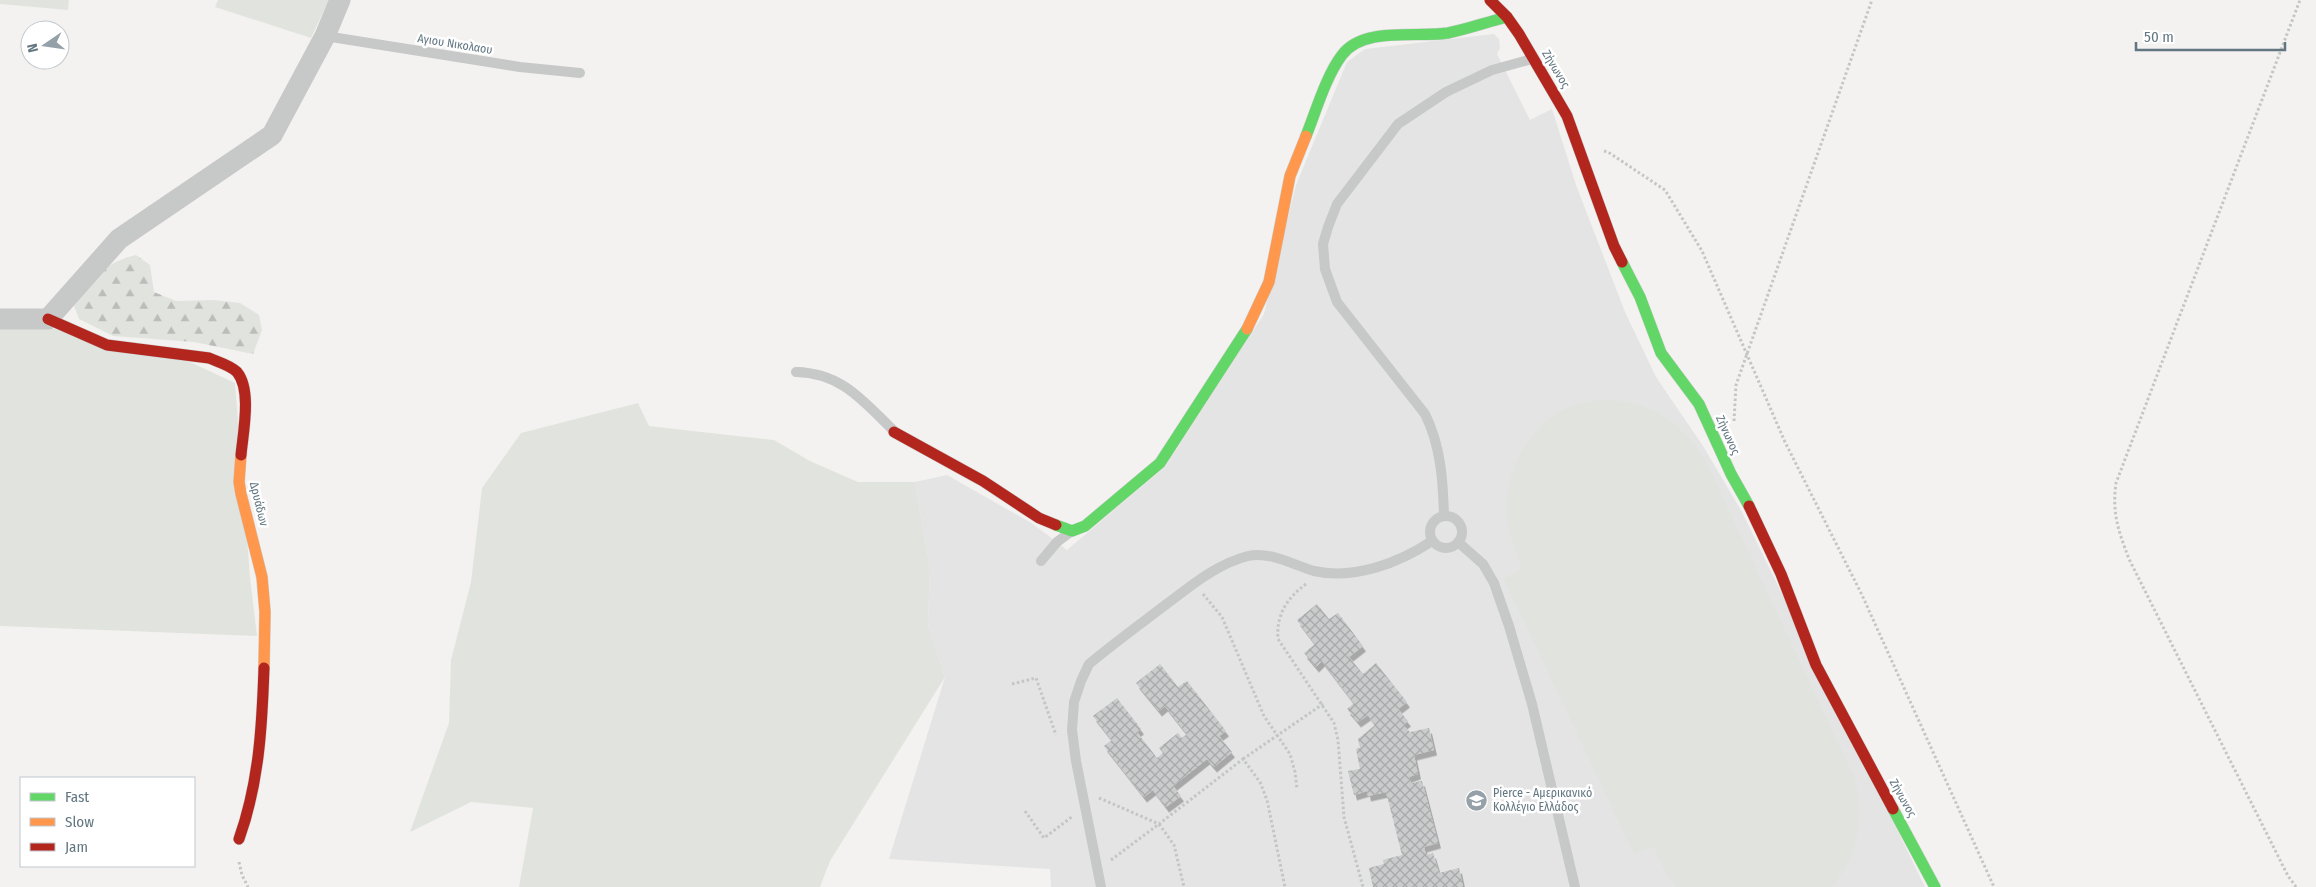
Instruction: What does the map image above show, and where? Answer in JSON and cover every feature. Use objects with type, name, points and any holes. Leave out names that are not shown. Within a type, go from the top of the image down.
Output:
[{"type":"street","points":[[0,319],[48,319],[119,239],[272,135],[325,36],[340,0]]},
{"type":"street","name":"Ζήνωνος","points":[[1490,0],[1508,18],[1568,116],[1614,246],[1640,297],[1662,352],[1699,404],[1731,474],[1756,517],[1781,574],[1816,665],[1935,887]]},
{"type":"street","points":[[894,432],[942,460],[983,480],[1040,518],[1072,531],[1085,526],[1160,464],[1249,326],[1270,282],[1290,176],[1331,75],[1342,54],[1355,43],[1378,37],[1412,33],[1446,33],[1508,18]]},
{"type":"street","name":"Δρυάδων","points":[[48,319],[108,346],[176,353],[218,361],[230,366],[241,377],[244,386],[244,412],[239,481],[246,515],[256,546],[262,578],[265,641],[263,719],[258,762],[253,796],[239,839]]},
{"type":"lane","name":"Αγιου Νικολαου","points":[[325,36],[520,67],[580,73]]},
{"type":"lane","points":[[1444,516],[1443,492],[1435,434],[1425,414],[1337,302],[1326,269],[1323,244],[1337,204],[1398,124],[1446,92],[1492,70],[1533,59]]},
{"type":"lane","points":[[796,372],[807,372],[832,379],[852,390],[894,432]]},
{"type":"lane","points":[[1444,516],[1451,516],[1460,524],[1462,535],[1458,542],[1447,549],[1437,546],[1429,534],[1431,524],[1444,516]]},
{"type":"lane","points":[[1040,561],[1057,542],[1072,531]]},
{"type":"lane","points":[[1101,887],[1072,730],[1074,702],[1089,664],[1194,584],[1218,568],[1250,556],[1269,556],[1315,571],[1346,573],[1381,566],[1411,555],[1432,541]]},
{"type":"lane","points":[[1458,542],[1483,564],[1494,583],[1509,626],[1532,704],[1575,887]]},
{"type":"path","points":[[1734,425],[1736,385],[1872,0]]},
{"type":"path","points":[[2296,887],[2288,876],[2129,559],[2116,527],[2113,503],[2116,483],[2300,0]]},
{"type":"path","points":[[1579,148],[1608,152],[1665,190],[1702,251],[1785,442],[1862,595],[1994,887]]},
{"type":"path","points":[[1329,572],[1306,584],[1287,601],[1277,628],[1278,639],[1334,723],[1338,740],[1344,817],[1363,887]]},
{"type":"path","points":[[1194,584],[1222,617],[1264,716],[1293,761],[1297,789]]},
{"type":"path","points":[[1012,684],[1036,678],[1057,739]]},
{"type":"path","points":[[1098,869],[1243,759],[1323,704]]},
{"type":"path","points":[[1243,759],[1260,782],[1266,800],[1285,887]]},
{"type":"path","points":[[1082,790],[1158,824],[1174,845],[1184,887]]},
{"type":"path","points":[[1025,811],[1044,838],[1073,816],[1072,808]]},
{"type":"shaded area","points":[[1494,34],[1499,39],[1500,48],[1497,54],[1530,120],[1552,109],[1576,185],[1625,312],[1656,377],[1703,446],[1742,512],[1925,887],[1051,887],[1050,869],[889,859],[945,677],[928,624],[930,568],[915,482],[947,475],[1033,524],[1067,550],[1165,467],[1264,314],[1296,185],[1347,62],[1365,49]]},
{"type":"green space","points":[[0,0],[69,0],[68,10],[0,4]]},
{"type":"green space","points":[[218,0],[329,0],[311,38],[215,7]]},
{"type":"green space","points":[[136,255],[150,265],[154,292],[176,301],[214,300],[240,303],[259,315],[262,330],[253,354],[194,342],[113,336],[79,319],[74,306],[91,280],[116,262]]},
{"type":"green space","points":[[0,327],[46,327],[190,362],[235,383],[250,577],[257,636],[0,626]]},
{"type":"green space","points":[[1600,400],[1634,404],[1663,416],[1687,436],[1707,464],[1854,777],[1859,807],[1857,835],[1854,849],[1848,862],[1832,887],[1677,887],[1666,873],[1653,846],[1634,854],[1504,579],[1522,569],[1509,531],[1506,503],[1508,487],[1519,456],[1538,429],[1550,418],[1572,406]]},
{"type":"green space","points":[[638,403],[649,426],[774,440],[810,461],[858,482],[915,482],[930,568],[928,624],[945,677],[830,861],[820,887],[519,887],[533,808],[471,802],[410,832],[449,723],[451,660],[471,582],[482,488],[521,433]]},
{"type":"building","points":[[1317,604],[1329,619],[1338,613],[1363,646],[1349,657],[1363,674],[1376,663],[1407,702],[1398,709],[1408,721],[1403,725],[1410,732],[1429,728],[1434,750],[1414,755],[1418,774],[1409,777],[1411,783],[1422,781],[1438,843],[1424,847],[1426,855],[1433,853],[1439,873],[1459,868],[1463,887],[1373,887],[1369,868],[1384,864],[1383,860],[1402,855],[1386,792],[1368,796],[1367,791],[1354,795],[1348,771],[1360,769],[1356,749],[1360,748],[1358,739],[1375,725],[1368,715],[1358,722],[1347,709],[1354,703],[1322,661],[1316,667],[1304,653],[1315,644],[1297,620]]},
{"type":"building","points":[[1160,664],[1178,687],[1187,681],[1226,731],[1219,736],[1232,752],[1214,767],[1207,759],[1173,786],[1181,796],[1166,807],[1153,790],[1144,797],[1104,746],[1112,740],[1093,716],[1117,698],[1141,729],[1137,732],[1157,758],[1163,753],[1159,748],[1178,733],[1182,738],[1187,734],[1165,706],[1159,711],[1136,683]]},
{"type":"traffic: fast","points":[[1306,136],[1331,73],[1336,63],[1351,46],[1363,40],[1391,35],[1448,33],[1507,17]]},
{"type":"traffic: fast","points":[[1622,262],[1640,297],[1661,353],[1699,404],[1731,474],[1749,506]]},
{"type":"traffic: fast","points":[[1056,525],[1072,531],[1085,526],[1160,463],[1247,329]]},
{"type":"traffic: fast","points":[[1893,809],[1935,887]]},
{"type":"traffic: slow","points":[[1247,329],[1269,282],[1290,176],[1306,136]]},
{"type":"traffic: slow","points":[[241,455],[239,482],[241,494],[262,577],[265,612],[264,668]]},
{"type":"traffic: jam","points":[[1490,0],[1507,17],[1519,34],[1567,116],[1614,246],[1622,262]]},
{"type":"traffic: jam","points":[[48,319],[107,345],[209,358],[237,372],[242,380],[245,400],[245,424],[241,455]]},
{"type":"traffic: jam","points":[[894,432],[983,481],[1039,518],[1056,525]]},
{"type":"traffic: jam","points":[[1749,506],[1781,574],[1816,665],[1893,809]]},
{"type":"traffic: jam","points":[[239,839],[246,818],[255,776],[262,712],[264,668]]},
{"type":"place","name":"Pierce - Αμερικανικό Κολλέγιο Ελλάδος","points":[[1477,800]]}]
